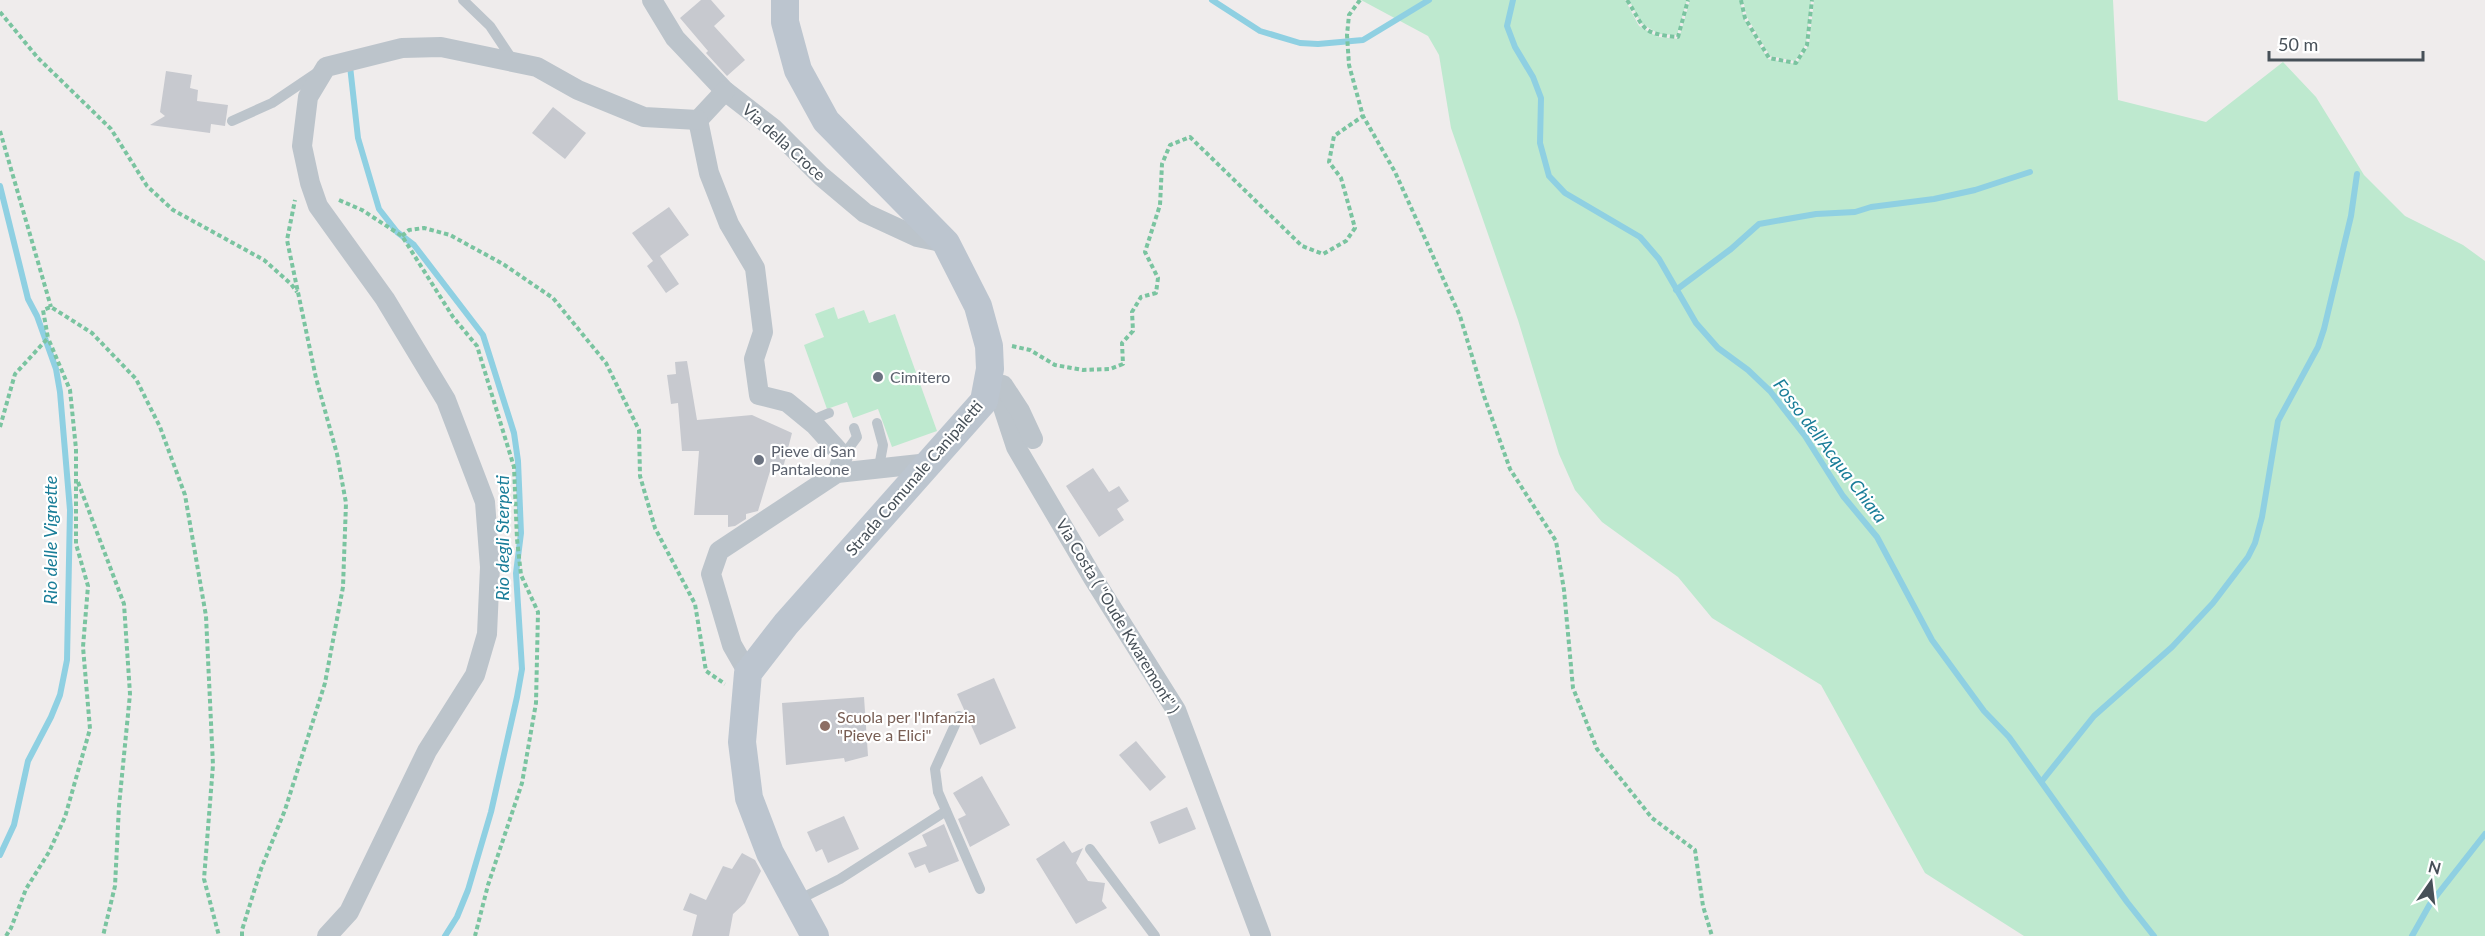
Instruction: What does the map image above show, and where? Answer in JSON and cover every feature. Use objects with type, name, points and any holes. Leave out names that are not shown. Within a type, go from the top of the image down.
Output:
[{"type":"street","name":"Via della Croce","points":[[652,0],[675,38],[725,91],[774,129],[822,176],[865,213],[917,237],[946,243]]},
{"type":"street","name":"Strada Comunale Canipaletti","points":[[747,681],[786,624],[984,400],[990,369],[989,346],[978,306],[946,243],[826,121],[798,70],[785,22],[785,0]]},
{"type":"street","points":[[327,936],[349,912],[427,751],[475,675],[487,634],[490,567],[485,502],[446,400],[386,299],[318,206],[302,146],[308,97],[326,67],[402,48],[441,47],[537,67],[578,90],[644,117],[698,120]]},
{"type":"street","points":[[698,120],[725,91]]},
{"type":"street","points":[[698,120],[713,183],[729,224],[755,268],[763,332],[754,359],[759,395],[787,402],[810,421],[840,464]]},
{"type":"street","points":[[990,369],[1000,379],[1034,439]]},
{"type":"street","name":"Via Costa ( \"Oude Kwaremont\" )","points":[[990,369],[1016,447],[1093,578],[1176,710],[1261,936]]},
{"type":"street","points":[[815,936],[770,853],[749,798],[742,742],[747,681],[732,645],[711,574],[719,551],[840,464],[879,467],[929,463]]},
{"type":"lane","points":[[463,0],[490,26],[514,62]]},
{"type":"lane","points":[[232,120],[272,103],[326,67]]},
{"type":"lane","points":[[810,421],[830,413]]},
{"type":"lane","points":[[877,423],[883,445],[879,467]]},
{"type":"lane","points":[[840,464],[857,437],[854,428]]},
{"type":"lane","points":[[959,716],[935,769],[938,792],[980,890]]},
{"type":"lane","points":[[796,901],[840,879],[946,811]]},
{"type":"lane","points":[[1090,849],[1155,936]]},
{"type":"path","points":[[1360,0],[1348,15],[1347,35],[1349,65],[1363,116],[1395,172],[1460,316],[1484,396],[1510,469],[1556,541],[1564,590],[1573,688],[1597,749],[1652,818],[1695,850],[1703,906],[1712,936]]},
{"type":"path","points":[[1627,0],[1640,25],[1659,36],[1678,37],[1688,0]]},
{"type":"path","points":[[1742,0],[1745,18],[1769,58],[1796,63],[1808,45],[1812,0]]},
{"type":"path","points":[[0,12],[38,58],[111,129],[147,186],[172,210],[264,260],[291,284],[299,295]]},
{"type":"path","points":[[990,369],[1008,364],[1010,345],[1030,350],[1055,365],[1083,370],[1110,369],[1123,364],[1122,343],[1133,331],[1132,312],[1141,297],[1156,293],[1158,278],[1146,252],[1160,205],[1162,164],[1170,145],[1190,137],[1302,246],[1323,254],[1346,241],[1355,228],[1341,178],[1329,162],[1334,136],[1363,116]]},
{"type":"path","points":[[0,131],[51,307],[92,333],[136,379],[160,428],[185,495],[206,616],[213,765],[204,879],[219,936]]},
{"type":"path","points":[[242,936],[261,869],[285,810],[325,682],[342,587],[346,502],[337,454],[315,378],[287,240],[294,202],[306,161]]},
{"type":"path","points":[[402,236],[409,230],[424,228],[450,235],[503,264],[553,298],[606,363],[639,430],[640,476],[655,528],[695,604],[706,671],[723,684],[747,681]]},
{"type":"path","points":[[6,936],[26,889],[49,852],[65,817],[90,729],[83,647],[88,586],[76,544],[76,449],[70,390],[48,338],[44,310],[51,307]]},
{"type":"path","points":[[0,427],[15,374],[48,338]]},
{"type":"path","points":[[77,480],[124,604],[130,694],[119,806],[115,886],[104,936]]},
{"type":"green space","points":[[1361,0],[1625,0],[1639,26],[1658,37],[1679,39],[1690,0],[1740,0],[1744,19],[1768,59],[1796,64],[1809,45],[1814,0],[2113,0],[2118,100],[2206,122],[2283,62],[2316,97],[2364,175],[2405,216],[2463,245],[2485,261],[2485,936],[2024,936],[1925,873],[1821,685],[1712,618],[1678,577],[1602,522],[1575,490],[1559,454],[1518,320],[1451,128],[1439,55],[1428,36]]},
{"type":"green space","points":[[1629,0],[1687,0],[1677,35],[1659,34],[1641,23]]},
{"type":"green space","points":[[1743,0],[1811,0],[1806,44],[1795,61],[1770,56],[1747,17]]},
{"type":"green space","points":[[834,307],[838,319],[864,310],[869,323],[895,314],[937,431],[892,447],[878,409],[853,418],[847,402],[827,409],[804,345],[824,337],[815,314]]},
{"type":"building","points":[[701,0],[711,0],[725,16],[714,26],[745,60],[727,76],[706,53],[708,51],[680,18]]},
{"type":"building","points":[[166,71],[192,75],[190,88],[198,90],[197,101],[228,105],[225,126],[211,124],[210,133],[150,125],[165,116],[160,112]]},
{"type":"building","points":[[553,107],[586,133],[565,159],[532,133]]},
{"type":"building","points":[[669,207],[689,235],[660,256],[679,284],[666,293],[647,266],[653,261],[632,233]]},
{"type":"building","name":"Pieve di San Pantaleone","points":[[687,361],[697,420],[752,415],[792,433],[783,468],[771,468],[758,511],[746,514],[746,519],[735,526],[728,527],[728,515],[694,515],[699,451],[682,451],[678,403],[671,404],[667,375],[676,374],[675,362]]},
{"type":"building","points":[[1093,468],[1109,492],[1119,486],[1129,501],[1117,509],[1124,520],[1099,537],[1066,486]]},
{"type":"building","points":[[994,678],[1016,728],[980,745],[957,694]]},
{"type":"building","name":"Scuola per l'Infanzia \"Pieve a Elici\"","points":[[864,697],[868,756],[845,762],[844,758],[786,765],[782,703]]},
{"type":"building","points":[[1136,741],[1166,777],[1150,791],[1119,755]]},
{"type":"building","points":[[982,776],[1010,825],[970,847],[958,819],[966,815],[953,793]]},
{"type":"building","points":[[1187,807],[1196,829],[1159,844],[1150,822]]},
{"type":"building","points":[[844,816],[859,849],[828,863],[822,849],[816,852],[807,832]]},
{"type":"building","points":[[944,824],[959,861],[929,873],[925,864],[915,868],[908,853],[927,846],[922,835]]},
{"type":"building","points":[[1064,841],[1072,853],[1083,848],[1076,863],[1088,881],[1105,883],[1102,901],[1107,908],[1076,924],[1036,859]]},
{"type":"building","points":[[742,853],[755,860],[761,871],[745,903],[733,914],[729,936],[692,936],[697,915],[683,910],[690,893],[706,900],[723,866],[732,869]]},
{"type":"waterway","points":[[1212,0],[1260,31],[1300,43],[1318,44],[1363,40],[1429,0]]},
{"type":"waterway","name":"Fosso dell'Acqua Chiara","points":[[1513,0],[1507,26],[1541,98],[1540,143],[1549,176],[1565,193],[1640,237],[1659,259],[1696,323],[1718,348],[1748,370],[1770,391],[1805,436],[1843,496],[1877,537],[1932,640],[1984,711],[2009,737],[2154,936]]},
{"type":"waterway","name":"Rio degli Sterpeti","points":[[350,66],[358,138],[379,209],[397,232],[414,245],[483,335],[514,433],[518,461],[521,533],[516,573],[522,669],[491,812],[468,890],[457,917],[445,936]]},
{"type":"waterway","points":[[1676,290],[1731,249],[1759,224],[1816,214],[1855,212],[1871,207],[1934,199],[1975,190],[2030,172]]},
{"type":"waterway","points":[[2042,781],[2094,716],[2172,647],[2213,603],[2248,557],[2255,543],[2262,517],[2278,421],[2318,347],[2324,329],[2351,216],[2357,174]]},
{"type":"waterway","name":"Rio delle Vignette","points":[[0,186],[28,299],[37,316],[56,369],[70,510],[67,660],[60,695],[28,761],[14,825],[0,855]]},
{"type":"waterway","points":[[2412,936],[2430,904],[2485,834]]},
{"type":"place","name":"Cimitero","points":[[878,377]]},
{"type":"place","name":"Pieve di San Pantaleone","points":[[759,460]]},
{"type":"place","name":"Scuola per l'Infanzia \"Pieve a Elici\"","points":[[825,726]]}]
